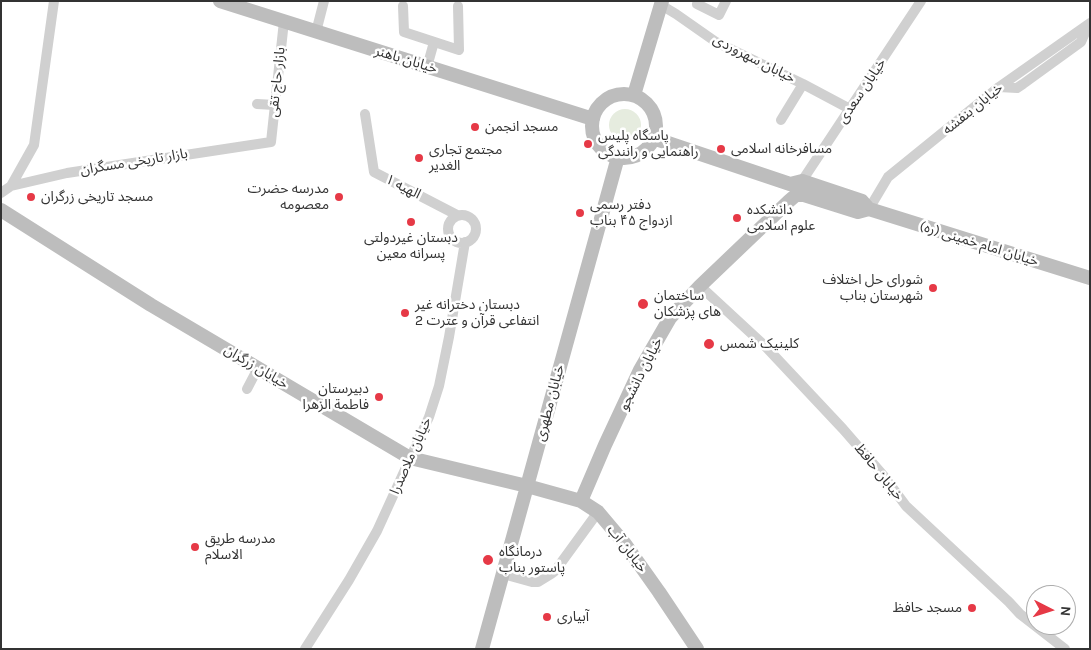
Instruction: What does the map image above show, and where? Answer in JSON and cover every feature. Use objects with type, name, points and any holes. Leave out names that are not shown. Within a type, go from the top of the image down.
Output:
[{"type":"main road","name":"خیابان باهنر","points":[[220,1],[593,119]]},
{"type":"main road","points":[[634,96],[661,3]]},
{"type":"main road","points":[[616,164],[626,157],[639,154],[646,148],[653,138],[656,124],[653,112],[645,102],[634,96],[622,94],[610,97],[598,107],[593,119],[592,130],[597,143],[604,151],[611,155],[616,164],[622,166],[645,160],[658,149],[670,144]]},
{"type":"main road","name":"خیابان امام خمینی (ره)","points":[[653,138],[799,187],[858,212],[869,209],[1090,278]]},
{"type":"main road","name":"خیابان مطهری","points":[[482,649],[616,164]]},
{"type":"main road","name":"خیابان دانشجو","points":[[581,500],[640,370],[670,318],[700,286],[789,201],[792,190],[799,187]]},
{"type":"main road","name":"خیابان زرگران","points":[[1,210],[151,305],[410,458],[527,486]]},
{"type":"main road","name":"خیابان آب","points":[[527,486],[581,500],[598,512],[625,544],[698,649]]},
{"type":"street","points":[[11,186],[34,145],[54,1]]},
{"type":"street","points":[[316,32],[324,1]]},
{"type":"street","points":[[698,1],[696,4],[719,16],[726,1]]},
{"type":"street","name":"خیابان سعدی","points":[[799,187],[922,1]]},
{"type":"street","name":"خیابان سهروردی","points":[[661,3],[716,42],[850,109]]},
{"type":"street","points":[[404,6],[404,32],[459,50],[458,6]]},
{"type":"street","name":"بازار حاج تقی","points":[[270,142],[284,22]]},
{"type":"street","name":"خیابان بنفشه","points":[[869,209],[888,177],[999,87],[1017,88],[1081,42],[1090,23]]},
{"type":"street","points":[[427,66],[434,42]]},
{"type":"street","points":[[781,120],[803,84]]},
{"type":"street","points":[[257,104],[274,105]]},
{"type":"street","name":"الهیه ۱","points":[[366,114],[374,172],[457,215]]},
{"type":"street","name":"بازار تاریخی مسگران","points":[[1,193],[11,186],[66,173],[270,142]]},
{"type":"street","points":[[457,215],[467,215],[475,224],[473,237],[465,242],[456,242],[448,232],[450,220],[457,215]]},
{"type":"street","name":"خیابان ملاصدرا","points":[[305,649],[370,544],[429,418],[439,386],[465,242]]},
{"type":"street","name":"خیابان حافظ","points":[[700,286],[766,347],[832,417],[883,475],[906,506],[1010,602],[1020,614],[1065,649]]},
{"type":"street","points":[[247,389],[258,368]]},
{"type":"street","points":[[503,574],[532,582],[538,582],[551,574],[598,512]]},
{"type":"shaded area","points":[[625,109],[636,114],[641,125],[636,136],[625,141],[614,136],[609,125],[614,114]]},
{"type":"place","name":"مسجد انجمن","points":[[475,127]]},
{"type":"place","name":"پاسگاه پلیس راهنمایی و رانندگی","points":[[588,144]]},
{"type":"place","name":"مسافرخانه اسلامی","points":[[721,149]]},
{"type":"place","name":"مجتمع تجاری الغدیر","points":[[419,158]]},
{"type":"place","name":"مسجد تاریخی زرگران","points":[[31,197]]},
{"type":"place","name":"مدرسه حضرت معصومه","points":[[339,197]]},
{"type":"place","name":"دفتر رسمی ازدواج ۴۵ بناب","points":[[580,213]]},
{"type":"place","name":"دانشکده علوم اسلامی","points":[[737,218]]},
{"type":"place","name":"دبستان غیردولتی پسرانه معین","points":[[411,222]]},
{"type":"place","name":"شورای حل اختلاف شهرستان بناب","points":[[933,288]]},
{"type":"place","name":"ساختمان های پزشکان","points":[[643,304]]},
{"type":"place","name":"دبستان دخترانه غیر انتفاعی قرآن و عترت 2","points":[[405,313]]},
{"type":"place","name":"کلینیک شمس","points":[[709,344]]},
{"type":"place","name":"دبیرستان فاطمة الزهرا","points":[[379,397]]},
{"type":"place","name":"مدرسه طریق الاسلام","points":[[195,547]]},
{"type":"place","name":"درمانگاه پاستور بناب","points":[[488,560]]},
{"type":"place","name":"مسجد حافظ","points":[[972,608]]},
{"type":"place","name":"آبیاری","points":[[547,617]]}]
